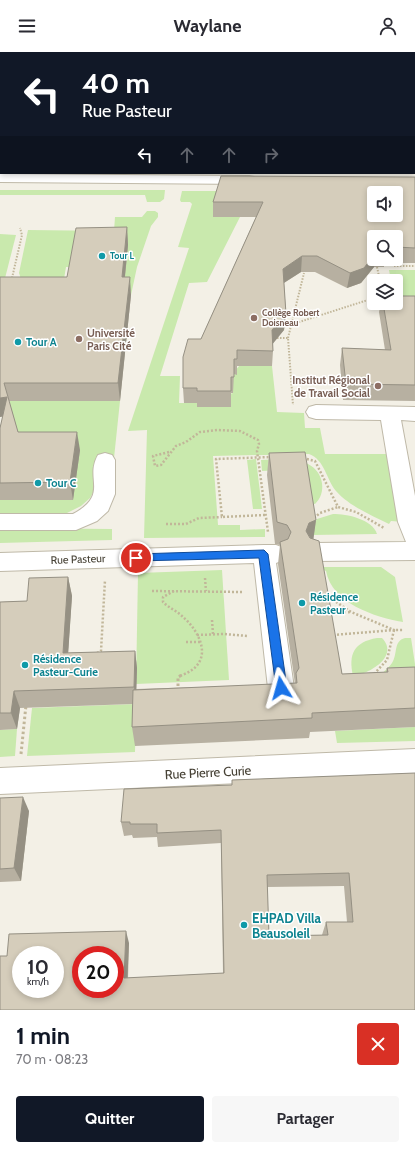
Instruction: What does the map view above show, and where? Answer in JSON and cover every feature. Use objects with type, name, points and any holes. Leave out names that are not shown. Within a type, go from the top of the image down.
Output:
[{"type":"street","points":[[0,178],[265,180]]},
{"type":"street","points":[[316,412],[415,414]]},
{"type":"street","points":[[390,414],[409,522],[415,538]]},
{"type":"street","points":[[0,522],[76,522],[89,515],[100,505],[104,494],[105,460]]},
{"type":"street","points":[[269,548],[268,593],[281,688]]},
{"type":"street","name":"Rue Pasteur","points":[[0,562],[269,548]]},
{"type":"street","points":[[315,552],[415,551]]},
{"type":"street","name":"Rue Pierre Curie","points":[[0,781],[415,762]]},
{"type":"path","points":[[12,279],[22,235],[20,228]]},
{"type":"path","points":[[403,266],[415,266]]},
{"type":"path","points":[[377,267],[378,274]]},
{"type":"path","points":[[293,410],[288,338],[293,324],[303,273],[301,269]]},
{"type":"path","points":[[307,269],[307,274]]},
{"type":"path","points":[[293,324],[367,300]]},
{"type":"path","points":[[268,338],[288,338]]},
{"type":"path","points":[[169,452],[156,454],[153,456],[155,466],[161,465],[169,452],[176,446],[186,442],[200,432],[216,430],[240,431],[258,440],[258,457],[269,548]]},
{"type":"path","points":[[222,517],[216,459],[280,456]]},
{"type":"path","points":[[296,457],[307,458],[314,462],[327,483],[331,496],[338,507]]},
{"type":"path","points":[[310,525],[314,518],[320,513],[338,507],[346,507],[388,530]]},
{"type":"path","points":[[166,524],[186,524],[199,518],[265,515]]},
{"type":"path","points":[[96,654],[102,651],[105,574]]},
{"type":"path","points":[[205,578],[206,591]]},
{"type":"path","points":[[152,591],[268,593]]},
{"type":"path","points":[[174,591],[163,597],[163,602],[170,610],[180,614],[186,619],[197,635],[200,642],[202,655],[200,662],[188,673],[178,677],[178,693]]},
{"type":"path","points":[[321,591],[351,612],[394,630]]},
{"type":"path","points":[[324,613],[351,612]]},
{"type":"path","points":[[212,620],[213,634]]},
{"type":"path","points":[[372,676],[382,669],[389,659],[394,630]]},
{"type":"path","points":[[327,635],[404,630]]},
{"type":"path","points":[[197,635],[224,634],[275,638]]},
{"type":"path","points":[[186,642],[200,642]]},
{"type":"path","points":[[20,756],[27,698]]},
{"type":"green space","points":[[0,190],[165,190],[164,199],[160,202],[147,202],[145,195],[0,195]]},
{"type":"green space","points":[[182,191],[221,191],[240,217],[207,282],[189,283],[160,376],[180,376],[179,403],[198,403],[233,393],[232,374],[240,365],[272,366],[277,412],[304,413],[305,428],[320,428],[325,454],[391,454],[404,522],[391,521],[389,524],[347,501],[336,491],[319,461],[309,454],[213,456],[218,525],[240,525],[240,530],[265,529],[265,537],[144,538],[147,430],[128,431],[189,248],[178,247],[192,204],[190,202],[181,202]]},
{"type":"green space","points":[[147,211],[155,211],[158,213],[158,217],[151,226],[137,267],[131,295],[79,295],[75,267],[66,267],[62,291],[21,279],[19,273],[28,230],[114,231],[115,217],[142,217]]},
{"type":"green space","points":[[0,234],[16,235],[1,294],[0,294]]},
{"type":"green space","points":[[389,270],[415,270],[415,302],[403,302],[403,274],[390,274]]},
{"type":"green space","points":[[10,401],[120,401],[114,458],[98,458],[96,487],[90,498],[81,506],[63,515],[0,516],[0,500],[73,500],[22,450],[9,405]]},
{"type":"green space","points":[[256,459],[262,509],[253,509],[247,460]]},
{"type":"green space","points":[[280,459],[305,462],[318,472],[322,483],[322,489],[319,499],[315,504],[306,502],[280,470],[262,471],[261,460]]},
{"type":"green space","points":[[333,514],[352,516],[365,521],[377,534],[312,535],[313,525],[317,519]]},
{"type":"green space","points":[[0,528],[112,529],[112,540],[0,543]]},
{"type":"green space","points":[[317,567],[381,567],[395,577],[403,622],[367,612],[345,600],[336,592],[326,571]]},
{"type":"green space","points":[[222,570],[229,680],[136,684],[138,573]]},
{"type":"green space","points":[[377,638],[382,638],[387,645],[385,658],[374,668],[359,675],[353,676],[351,661],[354,650],[363,643]]},
{"type":"green space","points":[[405,638],[411,638],[415,664],[415,686],[375,679],[392,663],[397,645]]},
{"type":"green space","points":[[136,704],[135,752],[27,756],[32,708]]},
{"type":"green space","points":[[415,727],[415,741],[337,743],[335,731]]},
{"type":"green space","points":[[17,729],[15,756],[0,757],[0,730]]},
{"type":"building","points":[[221,176],[415,177],[415,248],[403,247],[403,230],[367,230],[367,264],[364,268],[350,273],[317,256],[302,256],[283,269],[286,314],[272,330],[273,351],[237,350],[237,359],[234,359],[234,377],[231,377],[231,391],[197,391],[197,388],[183,388],[183,357],[188,339],[201,339],[263,202],[213,202]]},
{"type":"building","points":[[127,227],[122,277],[130,277],[118,383],[4,383],[18,432],[77,432],[70,482],[0,483],[0,428],[7,397],[0,398],[0,277],[67,277],[76,228]]},
{"type":"building","points":[[403,296],[415,296],[415,385],[346,384],[342,348],[391,350],[384,310],[403,310]]},
{"type":"building","name":"Résidence Pasteur","points":[[305,452],[316,520],[309,523],[306,531],[310,538],[319,541],[342,674],[388,672],[387,668],[415,667],[415,708],[312,713],[312,718],[132,727],[133,690],[297,683],[296,673],[299,668],[280,542],[288,539],[291,532],[287,525],[277,522],[269,453]]},
{"type":"building","name":"Résidence Pasteur-Curie","points":[[68,577],[63,653],[135,651],[134,687],[14,691],[11,713],[0,713],[0,602],[27,601],[29,578]]},
{"type":"building","points":[[415,773],[415,1010],[0,1010],[0,956],[7,956],[9,934],[126,931],[124,978],[224,973],[221,830],[157,833],[157,824],[130,824],[130,822],[121,822],[124,789],[232,785],[232,780]],"holes":[[[349,873],[353,922],[326,922],[328,935],[269,936],[267,875]]]},
{"type":"building","points":[[23,797],[14,868],[0,869],[0,798]]},
{"type":"place","name":"Tour L","points":[[102,256]]},
{"type":"place","name":"Collège Robert Doisneau","points":[[254,318]]},
{"type":"place","name":"Université Paris Cité","points":[[79,339]]},
{"type":"place","name":"Tour A","points":[[18,342]]},
{"type":"place","name":"Institut Régional de Travail Social","points":[[378,386]]},
{"type":"place","name":"Tour C","points":[[38,483]]},
{"type":"place","name":"Résidence Pasteur","points":[[302,603]]},
{"type":"place","name":"Résidence Pasteur-Curie","points":[[25,665]]},
{"type":"place","name":"EHPAD Villa Beausoleil","points":[[244,925]]},
{"type":"route","points":[[136,558],[264,554],[281,688]]}]
